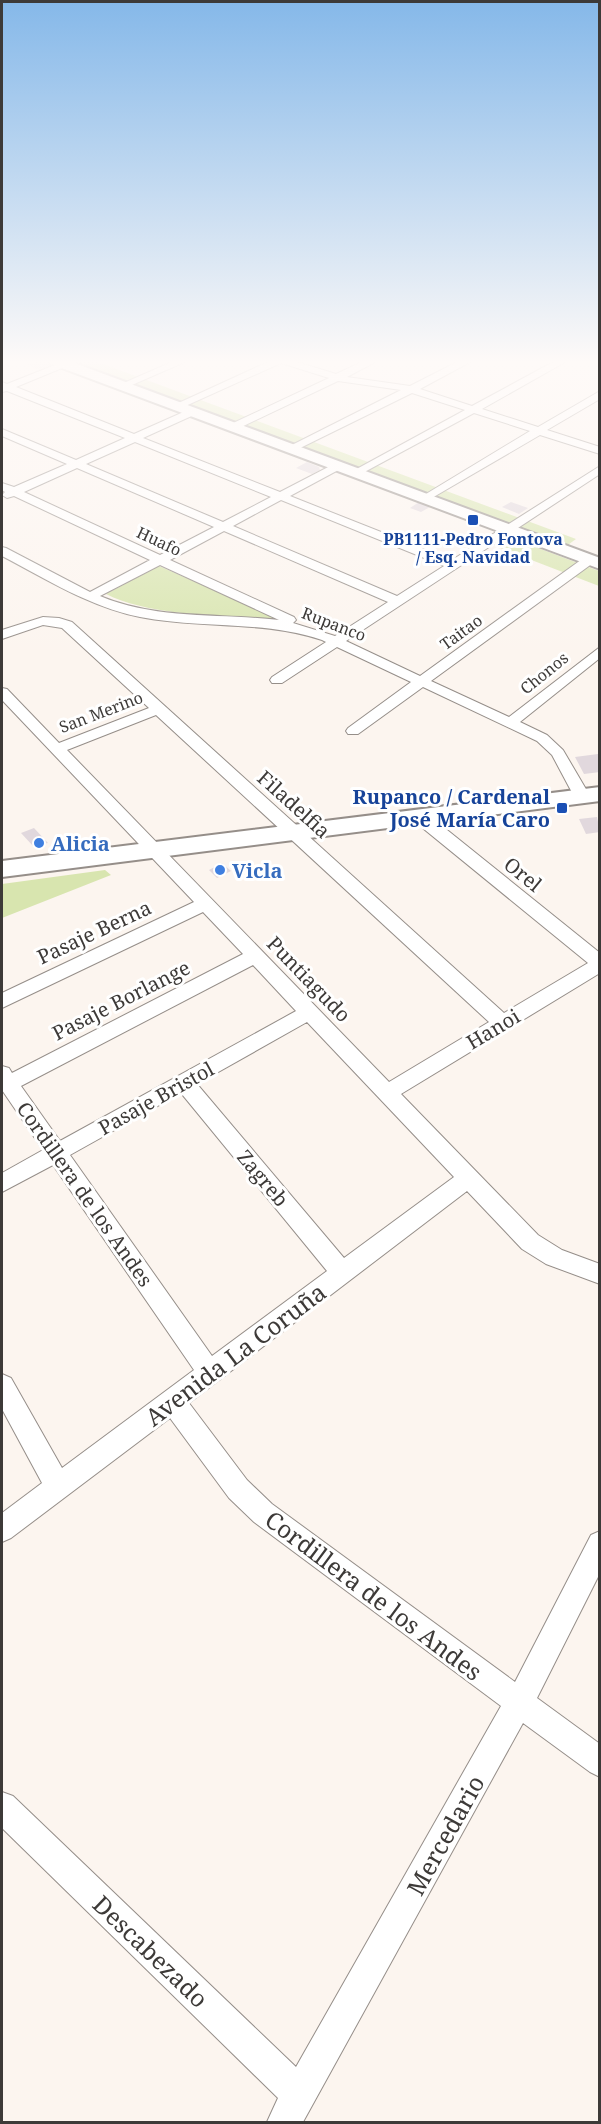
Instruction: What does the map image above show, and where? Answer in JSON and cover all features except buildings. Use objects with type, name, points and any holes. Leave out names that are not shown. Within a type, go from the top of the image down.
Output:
[{"type":"main road","points":[[322,460],[594,562]]},
{"type":"main road","points":[[4,865],[153,850],[591,795]]},
{"type":"street","points":[[67,460],[398,601]]},
{"type":"street","points":[[8,495],[85,460]]},
{"type":"street","points":[[190,460],[453,565]]},
{"type":"street","points":[[357,473],[380,460]]},
{"type":"street","points":[[425,498],[489,460]]},
{"type":"street","points":[[92,596],[338,466]]},
{"type":"street","points":[[277,680],[600,469]]},
{"type":"street","name":"Huafo","points":[[2,486],[8,495],[160,560],[289,619],[302,628]]},
{"type":"street","name":"Rupanco","points":[[2,551],[119,608],[150,614],[265,622],[302,628],[336,641],[542,738],[554,748],[591,795]]},
{"type":"street","name":"Taitao","points":[[353,731],[594,562]]},
{"type":"street","name":"Filadelfia","points":[[2,635],[39,622],[54,620],[67,625],[503,1023]]},
{"type":"street","name":"Chonos","points":[[510,723],[600,651]]},
{"type":"street","name":"Puntiagudo","points":[[2,692],[537,1248],[554,1257],[600,1274]]},
{"type":"street","name":"San Merino","points":[[56,749],[158,709]]},
{"type":"street","name":"Orel","points":[[420,817],[600,964]]},
{"type":"street","name":"Pasaje Berna","points":[[2,1001],[205,904]]},
{"type":"street","name":"Pasaje Borlange","points":[[5,1079],[255,956]]},
{"type":"street","name":"Hanoi","points":[[387,1093],[600,964]]},
{"type":"street","name":"Pasaje Bristol","points":[[2,1183],[309,1012]]},
{"type":"street","name":"Cordillera de los Andes","points":[[5,1079],[210,1374]]},
{"type":"street","name":"Zagreb","points":[[183,1082],[342,1273]]},
{"type":"street","name":"Avenida La Coruña","points":[[2,1529],[468,1178]]},
{"type":"street","points":[[2,1386],[58,1486]]},
{"type":"street","name":"Cordillera de los Andes","points":[[173,1402],[250,1502],[600,1762]]},
{"type":"street","name":"Mercedario","points":[[284,2122],[554,1640],[600,1544]]},
{"type":"street","name":"Descabezado","points":[[2,1807],[300,2095]]},
{"type":"green space","points":[[331,460],[363,460],[576,539],[565,547]]},
{"type":"green space","points":[[509,537],[599,571],[599,586],[495,546]]},
{"type":"green space","points":[[159,566],[282,620],[168,611],[124,602],[106,594]]},
{"type":"green space","points":[[105,870],[111,875],[2,918],[2,884]]},
{"type":"place","name":"PB1111-Pedro Fontova / Esq. Navidad","points":[[473,520]]},
{"type":"place","name":"Rupanco / Cardenal José María Caro","points":[[562,808]]},
{"type":"place","name":"Alicia","points":[[39,843]]},
{"type":"place","name":"Vicla","points":[[220,870]]}]
